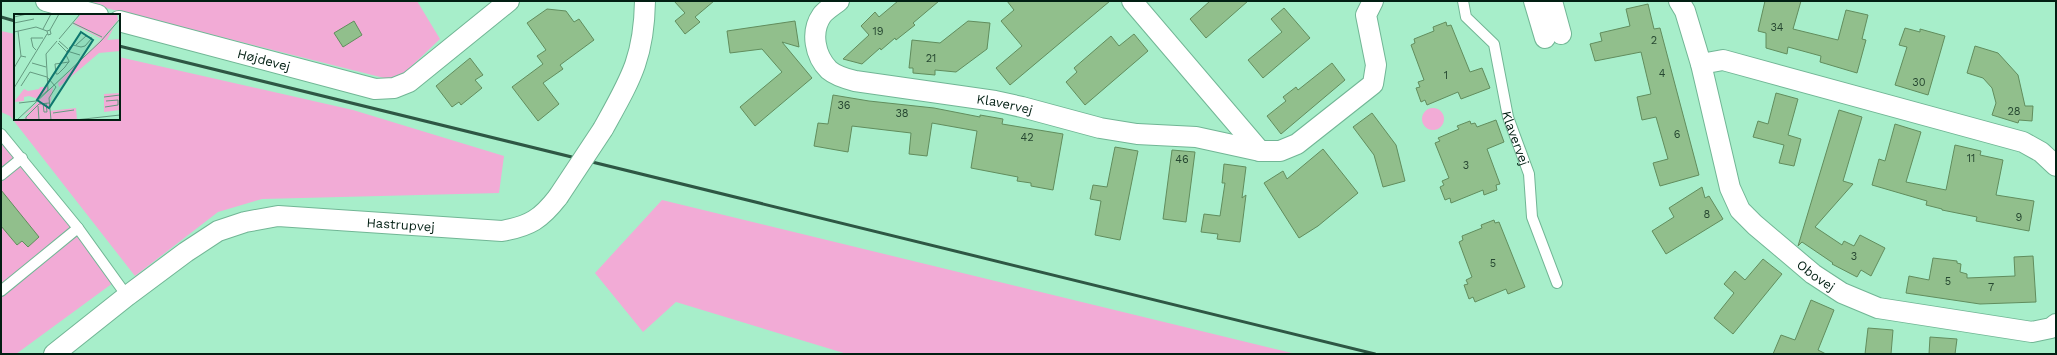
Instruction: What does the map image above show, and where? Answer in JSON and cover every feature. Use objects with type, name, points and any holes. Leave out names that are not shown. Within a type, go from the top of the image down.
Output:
[{"type":"street","points":[[46,1],[94,14]]},
{"type":"street","name":"Højdevej","points":[[120,21],[375,89],[394,88],[409,82],[508,1]]},
{"type":"street","name":"Hastrupvej","points":[[54,354],[127,296],[186,252],[218,231],[245,222],[278,216],[502,231],[518,228],[533,222],[546,213],[558,197],[603,129],[631,79],[638,61],[644,26],[645,1]]},
{"type":"street","name":"Klavervej","points":[[839,1],[822,14],[815,32],[815,41],[823,62],[830,71],[841,77],[855,81],[1002,102],[1100,128],[1137,134],[1196,137],[1260,152],[1280,151],[1297,144],[1373,84],[1376,65],[1366,15],[1373,1]]},
{"type":"street","points":[[1132,1],[1260,152]]},
{"type":"street","points":[[1534,1],[1553,36],[1552,1]]},
{"type":"street","name":"Obovej","points":[[1679,1],[1685,12],[1701,64],[1730,188],[1740,210],[1755,225],[1813,274],[1842,293],[1878,308],[2032,332],[2051,328],[2056,324]]},
{"type":"street","points":[[1701,64],[1722,60],[2023,142],[2041,152],[2056,166]]},
{"type":"lane","name":"Klavervej","points":[[1463,1],[1466,17],[1494,44],[1508,117],[1529,174],[1532,217],[1557,283]]},
{"type":"lane","points":[[1,134],[78,228],[127,296]]},
{"type":"lane","points":[[1,175],[22,158]]},
{"type":"lane","points":[[1,291],[78,228]]},
{"type":"shaded area","points":[[78,1],[417,1],[440,39],[396,81]]},
{"type":"shaded area","points":[[1,31],[14,34],[14,120],[120,120],[120,57],[353,110],[504,156],[499,193],[262,199],[218,212],[135,276],[10,116],[1,112]]},
{"type":"shaded area","points":[[1433,108],[1441,111],[1444,119],[1441,127],[1433,130],[1425,127],[1422,119],[1425,111]]},
{"type":"shaded area","points":[[1,142],[117,280],[16,354],[1,354]]},
{"type":"shaded area","points":[[662,200],[1296,354],[847,354],[676,302],[643,332],[595,273]]},
{"type":"building","points":[[674,1],[714,1],[695,17],[700,22],[685,34],[675,21],[685,13]]},
{"type":"building","points":[[898,1],[939,1],[913,23],[915,25],[896,40],[895,38],[881,50],[880,48],[862,64],[843,59],[869,35],[861,26],[875,12],[879,17]]},
{"type":"building","points":[[1007,1],[1110,1],[1010,85],[996,68],[1022,46],[1001,21],[1014,10]]},
{"type":"building","points":[[1210,1],[1248,1],[1206,38],[1190,19]]},
{"type":"building","points":[[1765,1],[1801,1],[1793,29],[1838,40],[1846,10],[1868,15],[1862,39],[1866,40],[1857,73],[1820,62],[1821,56],[1788,47],[1787,54],[1766,48],[1766,33],[1758,31]]},
{"type":"building","points":[[1648,4],[1654,29],[1660,28],[1699,175],[1660,186],[1653,163],[1668,159],[1656,117],[1642,120],[1637,97],[1651,94],[1641,52],[1595,61],[1590,44],[1602,41],[1600,33],[1630,26],[1626,9]]},
{"type":"building","points":[[1284,8],[1310,38],[1263,78],[1248,60],[1282,32],[1271,19]]},
{"type":"building","points":[[547,9],[566,11],[574,22],[579,19],[594,40],[560,65],[563,69],[543,83],[559,104],[538,121],[512,87],[543,64],[537,56],[546,50],[527,23]]},
{"type":"building","points":[[354,21],[362,35],[343,47],[334,33]]},
{"type":"building","points":[[795,21],[799,47],[782,42],[812,78],[755,126],[740,107],[782,72],[762,49],[730,53],[727,31]]},
{"type":"building","points":[[968,21],[990,23],[987,49],[956,72],[935,70],[935,75],[913,73],[913,68],[909,68],[912,40],[940,43]]},
{"type":"building","points":[[1446,22],[1447,26],[1451,25],[1470,72],[1482,68],[1490,88],[1461,99],[1458,92],[1427,105],[1425,100],[1421,102],[1416,88],[1420,87],[1418,82],[1424,80],[1411,45],[1415,43],[1414,39],[1434,31],[1433,27]]},
{"type":"building","points":[[1905,28],[1920,32],[1920,29],[1945,36],[1928,95],[1895,85],[1907,47],[1899,45]]},
{"type":"building","points":[[1134,34],[1148,51],[1085,105],[1066,82],[1077,72],[1074,68],[1111,36],[1119,46]]},
{"type":"building","points":[[1975,46],[1998,53],[2018,75],[2025,106],[2033,106],[2032,121],[2019,120],[2018,123],[1992,115],[1996,103],[1992,88],[1983,78],[1967,73]]},
{"type":"building","points":[[470,58],[483,75],[475,80],[482,88],[461,105],[459,102],[452,107],[436,86]]},
{"type":"building","points":[[1332,63],[1345,80],[1281,134],[1267,116],[1286,101],[1283,97],[1296,87],[1298,90]]},
{"type":"building","points":[[1776,93],[1798,99],[1788,135],[1801,139],[1794,166],[1779,163],[1784,145],[1753,137],[1758,121],[1768,124]]},
{"type":"building","points":[[833,95],[869,101],[934,108],[980,117],[980,115],[1003,119],[1002,124],[1063,134],[1053,190],[1031,186],[1031,183],[1017,181],[1018,177],[971,168],[977,131],[932,123],[927,156],[909,154],[911,133],[852,126],[848,152],[814,146],[818,123],[828,124]]},
{"type":"building","points":[[1839,110],[1862,117],[1843,181],[1853,184],[1815,227],[1842,245],[1844,241],[1854,246],[1860,235],[1885,248],[1871,276],[1861,270],[1857,277],[1832,264],[1833,263],[1802,242],[1798,246]]},
{"type":"building","points":[[1372,113],[1396,145],[1405,181],[1383,187],[1374,155],[1353,127]]},
{"type":"building","points":[[1496,120],[1504,142],[1487,149],[1500,184],[1496,185],[1497,190],[1484,195],[1483,190],[1451,203],[1450,198],[1445,200],[1440,187],[1444,185],[1442,181],[1449,178],[1435,143],[1440,141],[1438,138],[1459,129],[1457,126],[1470,121],[1471,124],[1475,123],[1477,127]]},
{"type":"building","points":[[1895,124],[1921,132],[1906,182],[1946,190],[1955,145],[1981,151],[1980,155],[2003,160],[1996,195],[2034,201],[2029,231],[1976,221],[1977,217],[1942,210],[1926,205],[1927,201],[1872,185],[1879,159],[1885,161]]},
{"type":"building","points":[[1115,147],[1138,151],[1120,240],[1095,235],[1101,201],[1090,199],[1093,185],[1107,187]]},
{"type":"building","points":[[1323,149],[1358,193],[1318,226],[1299,238],[1264,183],[1283,171],[1287,179]]},
{"type":"building","points":[[1172,150],[1195,152],[1186,222],[1163,219]]},
{"type":"building","points":[[1224,164],[1246,167],[1242,198],[1246,195],[1240,242],[1217,239],[1218,234],[1201,232],[1204,214],[1220,216],[1225,183],[1222,183]]},
{"type":"building","points":[[1702,187],[1705,198],[1709,196],[1723,219],[1666,254],[1652,231],[1674,217],[1669,208]]},
{"type":"building","points":[[1,190],[39,237],[28,247],[22,241],[17,245],[1,226]]},
{"type":"building","points":[[1494,220],[1495,223],[1499,222],[1525,287],[1508,294],[1506,289],[1475,302],[1473,297],[1469,299],[1464,285],[1468,284],[1466,280],[1472,277],[1459,242],[1463,240],[1462,236],[1482,228],[1481,225]]},
{"type":"building","points":[[2033,256],[2036,302],[1980,304],[1906,293],[1909,276],[1929,280],[1933,258],[1957,261],[1957,263],[1961,264],[1960,272],[1967,274],[1967,278],[2015,276],[2014,257]]},
{"type":"building","points":[[1763,259],[1782,274],[1733,334],[1714,318],[1734,293],[1724,284],[1735,271],[1745,280]]},
{"type":"building","points":[[1811,300],[1834,310],[1818,350],[1826,354],[1773,354],[1781,335],[1795,340]]},
{"type":"building","points":[[1868,328],[1893,330],[1891,354],[1865,354]]},
{"type":"building","points":[[1930,337],[1957,339],[1955,354],[1929,354]]},
{"type":"railway","points":[[1,17],[14,21]]},
{"type":"railway","points":[[120,46],[1375,354]]}]
